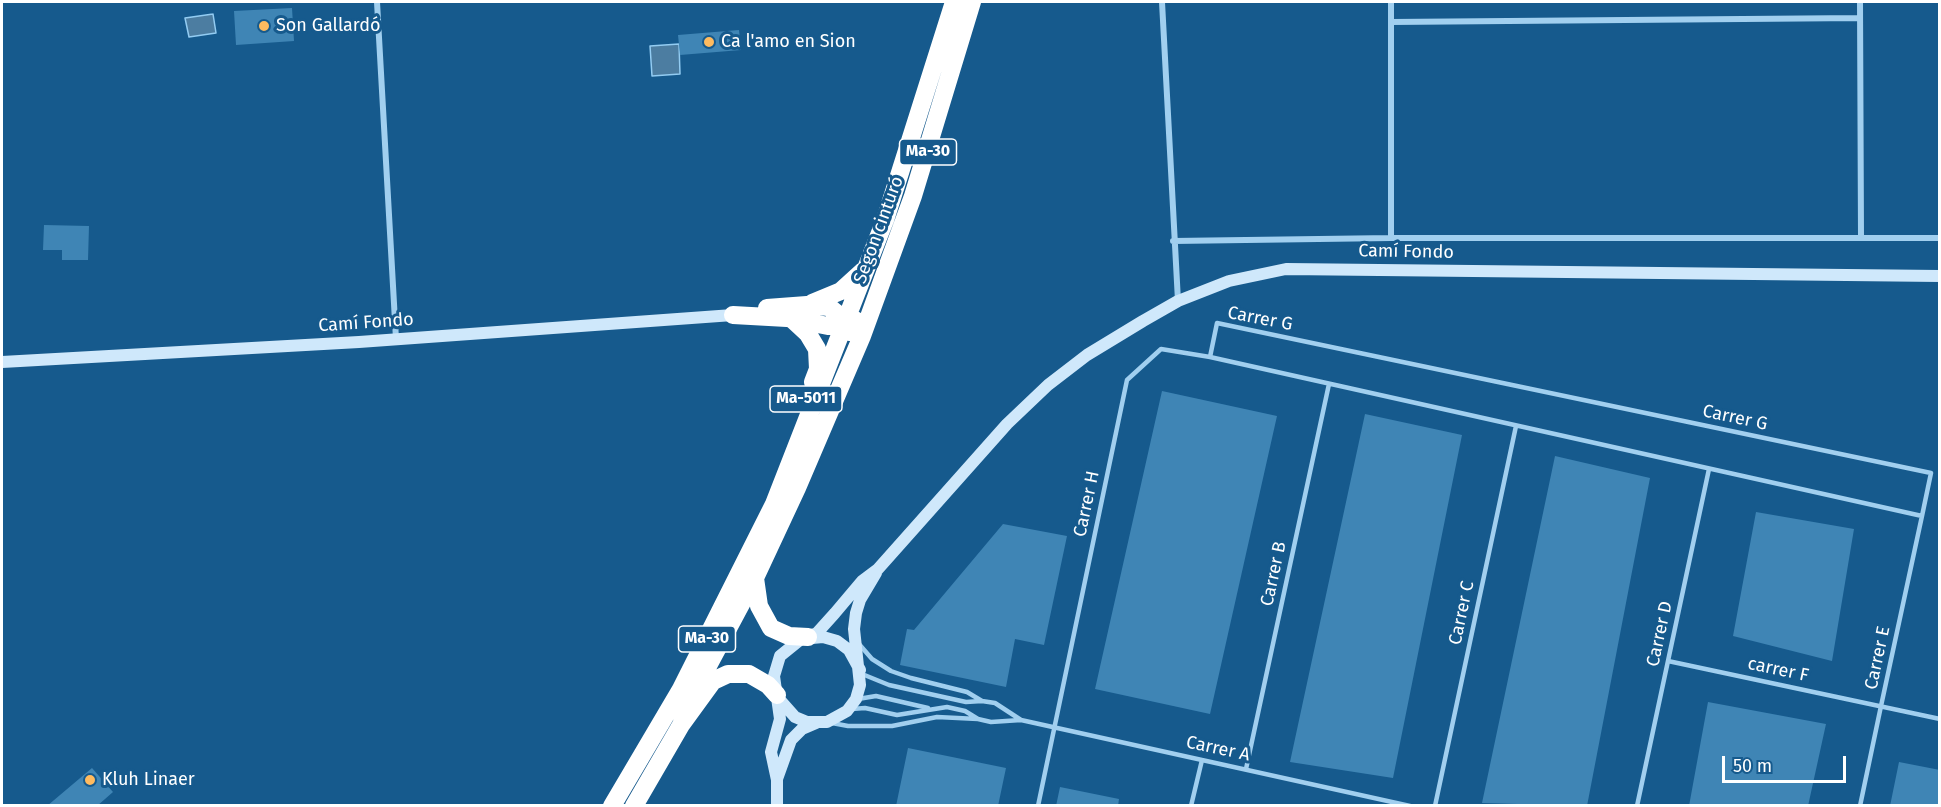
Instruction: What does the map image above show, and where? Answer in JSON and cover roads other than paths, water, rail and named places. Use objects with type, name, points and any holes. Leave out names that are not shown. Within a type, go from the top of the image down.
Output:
[{"type":"highway","name":"Segon cinturó","points":[[789,487],[921,112],[954,2]]},
{"type":"highway","name":"Segon cinturó","points":[[789,487],[876,300],[914,196],[972,2]]},
{"type":"highway","points":[[733,315],[793,320],[820,326],[846,324],[861,312],[901,204],[939,87],[963,35]]},
{"type":"highway","points":[[807,305],[834,295],[849,285],[861,274],[872,256]]},
{"type":"highway","points":[[733,315],[753,309],[807,305],[829,307],[836,311],[846,324],[849,339],[819,418],[789,487]]},
{"type":"highway","name":"Ma-5011","points":[[789,487],[792,435],[819,363],[813,341],[803,327],[793,320]]},
{"type":"highway","name":"Ma-30","points":[[633,806],[681,725],[693,694],[755,579],[789,487]]},
{"type":"highway","name":"Ma-30","points":[[612,806],[708,638],[767,521],[789,487]]},
{"type":"highway","points":[[755,579],[759,606],[771,628],[789,636],[808,637]]},
{"type":"highway","points":[[681,725],[713,681],[728,674],[742,672],[755,676],[777,695]]},
{"type":"street","points":[[377,2],[396,339]]},
{"type":"street","points":[[1162,2],[1178,301]]},
{"type":"street","points":[[1391,2],[1391,238]]},
{"type":"street","points":[[1860,2],[1861,237]]},
{"type":"street","points":[[1391,22],[1860,18]]},
{"type":"street","points":[[1173,241],[1391,238],[1940,238]]},
{"type":"street","name":"Camí Fondo","points":[[878,569],[1028,403],[1088,355],[1178,301],[1229,281],[1286,269],[1940,276]]},
{"type":"street","name":"Camí Fondo","points":[[2,362],[396,339],[733,315]]},
{"type":"street","points":[[777,780],[791,740],[802,729],[850,708],[860,685],[855,634],[857,606],[878,569]]},
{"type":"street","points":[[777,806],[777,780],[771,753],[780,719],[774,676],[780,656],[795,642],[817,633],[862,581],[878,569]]},
{"type":"street","points":[[808,637],[823,637],[837,641],[854,656],[860,670]]},
{"type":"street","points":[[777,695],[784,707],[795,717],[822,722]]},
{"type":"lane","name":"Carrer G","points":[[1210,357],[1217,323],[1930,473],[1922,516]]},
{"type":"lane","name":"Carrer H","points":[[1053,727],[1127,380],[1161,349],[1210,357]]},
{"type":"lane","points":[[1210,357],[1922,516]]},
{"type":"lane","name":"Carrer B","points":[[1246,769],[1329,384]]},
{"type":"lane","name":"Carrer C","points":[[1435,806],[1516,426]]},
{"type":"lane","name":"Carrer D","points":[[1637,806],[1709,469]]},
{"type":"lane","name":"Carrer E","points":[[1860,806],[1922,516]]},
{"type":"lane","points":[[855,634],[866,653],[881,665],[911,678],[968,692],[982,700],[994,703],[1021,720]]},
{"type":"lane","name":"carrer F","points":[[1668,660],[1940,719]]},
{"type":"lane","points":[[860,670],[865,677],[889,685],[966,702],[982,700]]},
{"type":"lane","points":[[850,708],[857,699],[871,695],[920,707],[964,711],[978,719]]},
{"type":"lane","points":[[850,708],[860,707],[897,715],[939,707]]},
{"type":"lane","points":[[822,722],[848,726],[891,726],[937,717],[991,722],[1021,720]]},
{"type":"lane","name":"Carrer A","points":[[1021,720],[1409,805]]},
{"type":"lane","points":[[1038,806],[1053,727]]},
{"type":"lane","points":[[1191,806],[1202,760]]},
{"type":"water","points":[[213,14],[216,33],[189,37],[185,18]]},
{"type":"water","points":[[679,44],[680,74],[652,76],[650,46]]},
{"type":"place","name":"Son Gallardó","points":[[264,26]]},
{"type":"place","name":"Ca l'amo en Sion","points":[[709,42]]},
{"type":"place","name":"Kluh Linaer","points":[[90,780]]}]
